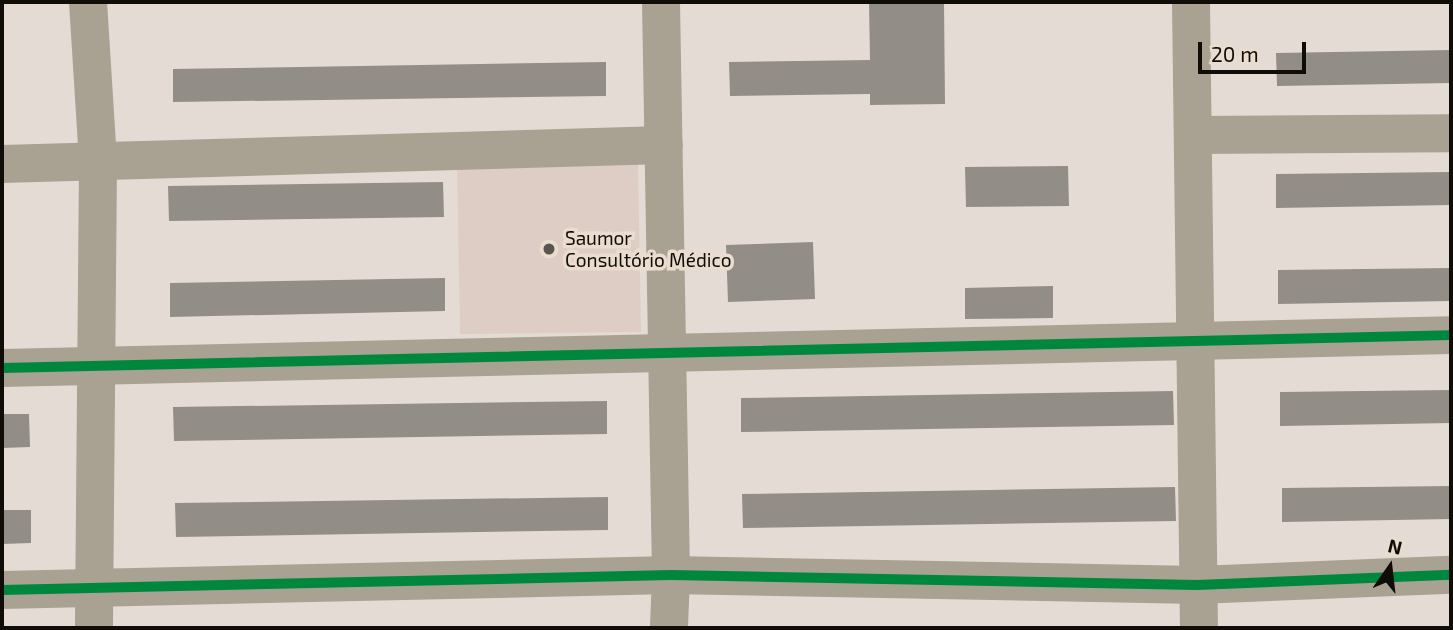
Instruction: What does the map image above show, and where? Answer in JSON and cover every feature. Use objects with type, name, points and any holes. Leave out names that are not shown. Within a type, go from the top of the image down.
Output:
[{"type":"street","points":[[88,2],[98,163],[94,366],[94,628]]},
{"type":"street","points":[[662,2],[671,575],[669,628]]},
{"type":"street","points":[[1191,2],[1199,628]]},
{"type":"street","points":[[1194,135],[1451,133]]},
{"type":"street","points":[[2,163],[98,163],[664,145]]},
{"type":"street","points":[[2,368],[1451,335]]},
{"type":"street","points":[[2,590],[671,575],[1197,585],[1451,575]]},
{"type":"shaded area","name":"Saumor Consultório Médico","points":[[638,164],[641,332],[460,334],[457,167]]},
{"type":"building","points":[[869,2],[944,2],[945,104],[870,105],[870,94],[730,96],[729,62],[870,60]]},
{"type":"building","points":[[1451,50],[1451,83],[1277,86],[1276,53]]},
{"type":"building","points":[[606,62],[606,96],[173,102],[173,69]]},
{"type":"building","points":[[1068,166],[1069,206],[966,207],[965,167]]},
{"type":"building","points":[[1451,172],[1451,205],[1276,208],[1276,174]]},
{"type":"building","points":[[443,182],[444,217],[169,221],[168,186]]},
{"type":"building","points":[[813,242],[815,299],[728,302],[726,245]]},
{"type":"building","points":[[1451,268],[1451,301],[1278,304],[1278,270]]},
{"type":"building","points":[[445,278],[445,311],[170,317],[170,283]]},
{"type":"building","points":[[1053,286],[1053,318],[965,319],[965,288]]},
{"type":"building","points":[[1451,390],[1451,423],[1280,426],[1280,392]]},
{"type":"building","points":[[1173,391],[1174,425],[741,432],[741,398]]},
{"type":"building","points":[[607,401],[607,434],[174,441],[173,407]]},
{"type":"building","points":[[2,414],[29,414],[30,447],[2,448]]},
{"type":"building","points":[[1451,486],[1451,519],[1282,522],[1282,488]]},
{"type":"building","points":[[1175,487],[1176,521],[743,528],[742,494]]},
{"type":"building","points":[[608,497],[608,530],[176,537],[175,503]]},
{"type":"building","points":[[2,510],[31,510],[31,543],[2,544]]},
{"type":"cycle path","points":[[2,368],[1451,335]]},
{"type":"cycle path","points":[[2,590],[671,575],[1197,585],[1451,575]]},
{"type":"place","name":"Saumor Consultório Médico","points":[[549,249]]}]
